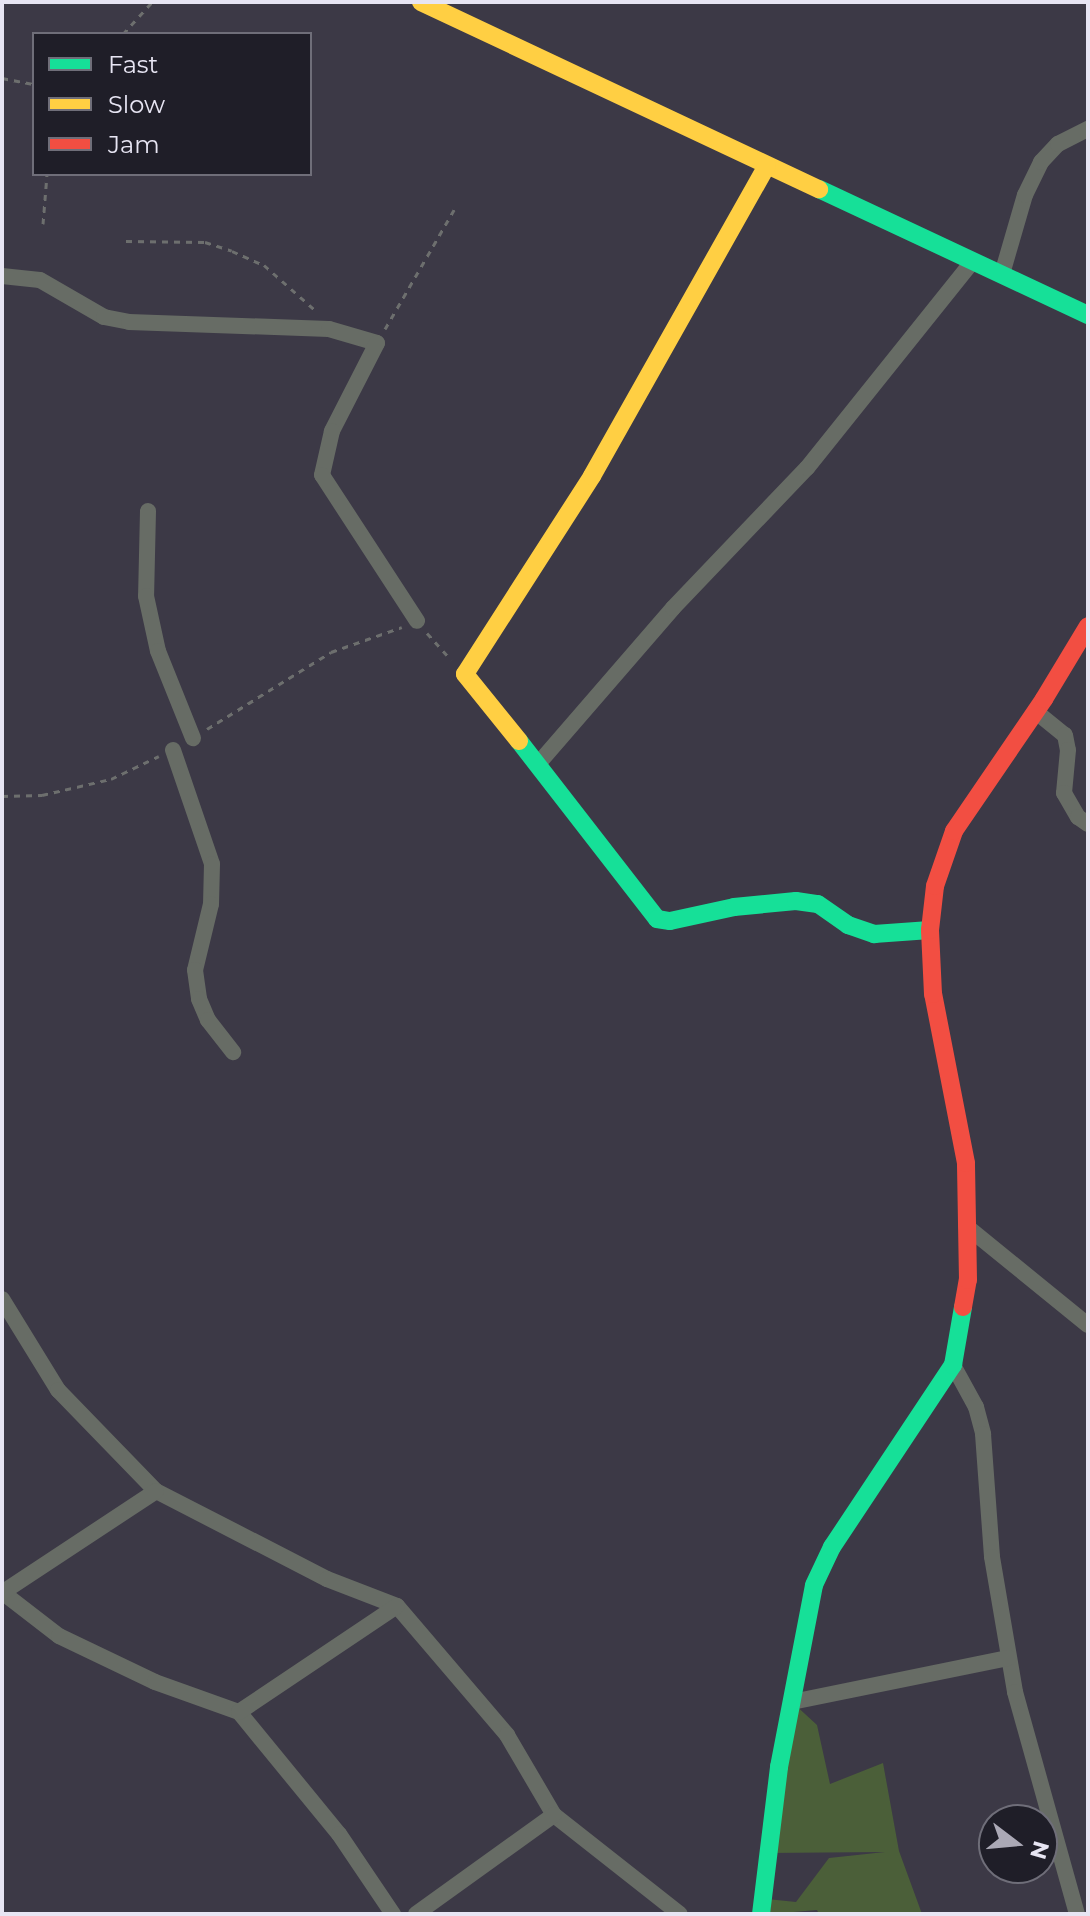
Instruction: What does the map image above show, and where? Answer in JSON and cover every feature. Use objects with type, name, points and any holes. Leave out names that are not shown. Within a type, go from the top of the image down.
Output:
[{"type":"street","points":[[421,2],[1088,315]]},
{"type":"street","points":[[1002,274],[1025,195],[1041,162],[1058,144],[1088,129]]},
{"type":"street","points":[[767,166],[709,274],[592,476],[465,674],[538,764],[645,908],[657,919],[670,921],[734,907],[796,901],[818,904],[848,925],[874,934],[930,930]]},
{"type":"street","points":[[538,764],[673,608],[807,468],[973,261]]},
{"type":"street","points":[[2,276],[40,280],[104,317],[129,322],[340,331],[377,343],[332,431],[322,475],[417,621]]},
{"type":"street","points":[[148,511],[146,596],[158,651],[193,738]]},
{"type":"street","points":[[761,1914],[766,1853],[814,1585],[832,1547],[953,1365],[968,1280],[966,1163],[933,994],[930,930],[935,886],[954,831],[1088,626]]},
{"type":"street","points":[[1035,711],[1065,735],[1068,750],[1064,793],[1078,817],[1088,824]]},
{"type":"street","points":[[173,750],[212,864],[211,904],[195,970],[199,999],[208,1020],[233,1052]]},
{"type":"street","points":[[966,1226],[1088,1325]]},
{"type":"street","points":[[2,1299],[58,1390],[156,1491],[327,1579],[397,1606],[507,1735],[554,1815],[680,1914]]},
{"type":"street","points":[[953,1365],[976,1407],[983,1434],[992,1557],[1015,1692],[1077,1914]]},
{"type":"street","points":[[156,1491],[2,1592],[59,1636],[155,1682],[239,1712],[339,1834],[393,1914]]},
{"type":"street","points":[[239,1712],[397,1606]]},
{"type":"street","points":[[792,1702],[1009,1658]]},
{"type":"street","points":[[416,1914],[554,1815]]},
{"type":"path","points":[[125,32],[152,2]]},
{"type":"path","points":[[2,78],[32,84]]},
{"type":"path","points":[[43,224],[47,176]]},
{"type":"path","points":[[377,343],[454,210]]},
{"type":"path","points":[[126,241],[205,242],[232,251],[264,265],[340,331]]},
{"type":"path","points":[[193,738],[331,652],[417,621],[465,674]]},
{"type":"path","points":[[2,796],[42,795],[111,779],[173,750]]},
{"type":"green space","points":[[792,1702],[817,1725],[830,1784],[883,1763],[899,1851],[922,1914],[819,1914],[817,1910],[770,1914],[767,1899],[796,1902],[829,1858],[885,1852],[766,1853]]},
{"type":"traffic: fast","points":[[819,189],[1088,315]]},
{"type":"traffic: fast","points":[[519,741],[657,919],[670,921],[734,907],[796,901],[818,904],[848,925],[874,934],[930,930]]},
{"type":"traffic: fast","points":[[761,1914],[779,1767],[814,1585],[832,1547],[953,1365],[963,1307]]},
{"type":"traffic: slow","points":[[421,2],[819,189]]},
{"type":"traffic: slow","points":[[519,741],[465,674],[592,476],[767,166]]},
{"type":"traffic: jam","points":[[963,1307],[968,1280],[966,1163],[933,994],[930,930],[935,886],[954,831],[1044,699],[1088,626]]}]
